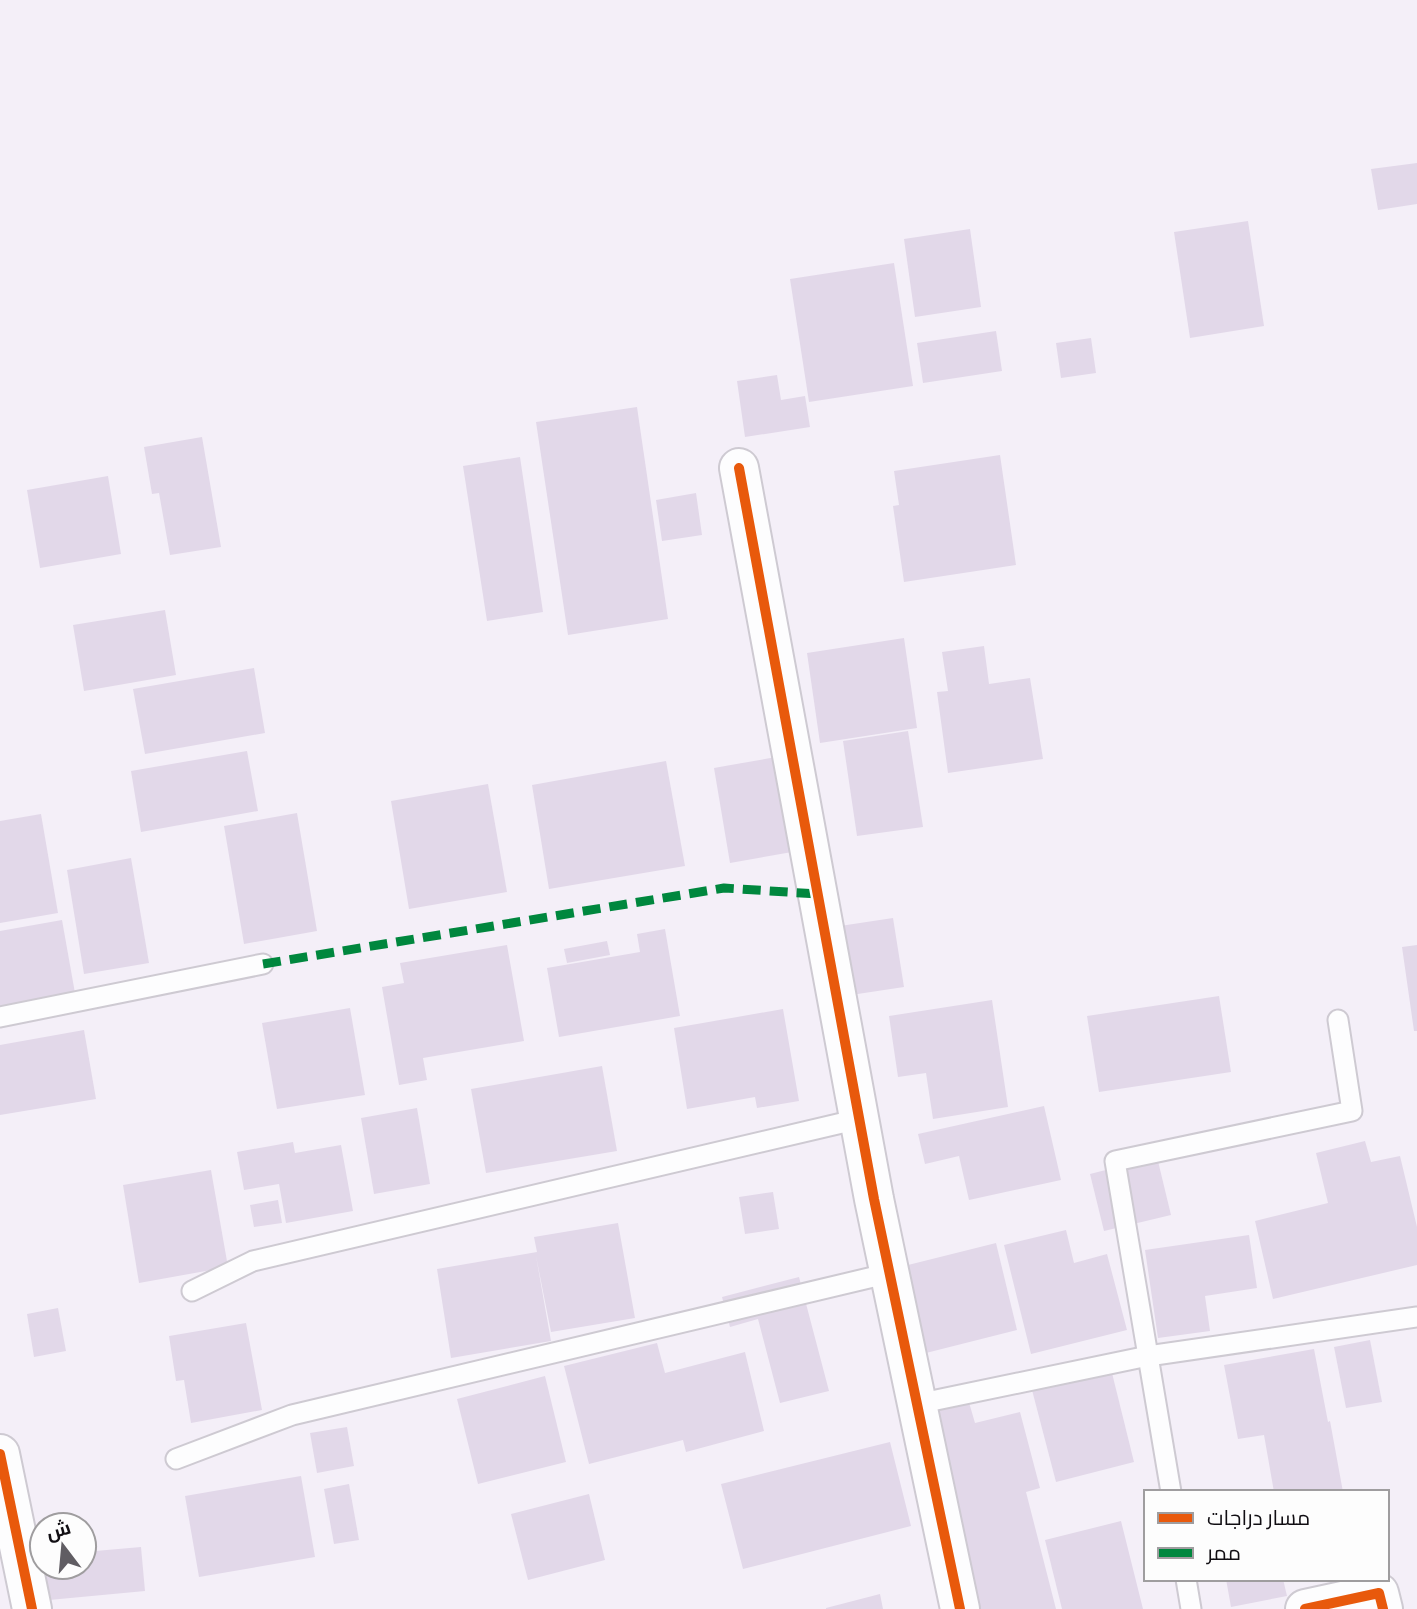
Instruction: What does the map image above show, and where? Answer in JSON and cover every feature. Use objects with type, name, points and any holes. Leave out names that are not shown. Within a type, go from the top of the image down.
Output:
[{"type":"street","points":[[739,468],[874,1199],[960,1609]]},
{"type":"street","points":[[0,1454],[32,1609]]},
{"type":"street","points":[[1305,1609],[1379,1593],[1383,1609]]},
{"type":"lane","points":[[0,1017],[262,964]]},
{"type":"lane","points":[[1171,1490],[1115,1161],[1352,1111],[1338,1020]]},
{"type":"lane","points":[[192,1291],[254,1261],[859,1119]]},
{"type":"lane","points":[[176,1459],[292,1415],[890,1273]]},
{"type":"lane","points":[[917,1404],[1148,1356],[1417,1317]]},
{"type":"lane","points":[[1186,1581],[1191,1609]]},
{"type":"building","points":[[1417,163],[1417,204],[1378,210],[1371,169]]},
{"type":"building","points":[[1248,221],[1264,326],[1190,338],[1174,232]]},
{"type":"building","points":[[970,229],[981,307],[915,317],[904,239]]},
{"type":"building","points":[[894,263],[913,386],[809,402],[790,279]]},
{"type":"building","points":[[996,331],[1002,371],[923,383],[917,343]]},
{"type":"building","points":[[1091,338],[1096,373],[1061,378],[1056,343]]},
{"type":"building","points":[[777,375],[781,400],[805,396],[810,427],[745,437],[737,381]]},
{"type":"building","points":[[637,407],[668,619],[568,635],[536,422]]},
{"type":"building","points":[[202,437],[221,547],[170,555],[159,493],[152,494],[144,447]]},
{"type":"building","points":[[1000,455],[1016,565],[904,582],[893,506],[899,505],[894,471]]},
{"type":"building","points":[[520,457],[543,612],[487,621],[463,466]]},
{"type":"building","points":[[108,476],[121,554],[40,568],[27,490]]},
{"type":"building","points":[[696,493],[702,535],[662,541],[656,500]]},
{"type":"building","points":[[165,610],[176,675],[84,691],[73,625]]},
{"type":"building","points":[[904,638],[917,728],[820,743],[807,653]]},
{"type":"building","points":[[984,646],[989,684],[1030,678],[1043,759],[948,773],[937,692],[948,691],[942,652]]},
{"type":"building","points":[[254,668],[265,733],[145,754],[133,689]]},
{"type":"building","points":[[908,731],[923,827],[857,836],[843,741]]},
{"type":"building","points":[[247,751],[258,811],[141,832],[131,771]]},
{"type":"building","points":[[776,757],[792,852],[730,863],[714,768]]},
{"type":"building","points":[[666,761],[685,866],[549,889],[532,785]]},
{"type":"building","points":[[488,784],[507,892],[409,909],[391,801]]},
{"type":"building","points":[[297,813],[317,931],[244,944],[224,826]]},
{"type":"building","points":[[41,814],[58,913],[0,923],[0,821]]},
{"type":"building","points":[[131,858],[149,963],[84,974],[67,870]]},
{"type":"building","points":[[893,918],[904,987],[851,995],[840,926]]},
{"type":"building","points":[[62,920],[78,1010],[0,1024],[0,931]]},
{"type":"building","points":[[665,929],[680,1016],[559,1037],[547,968],[640,952],[637,934]]},
{"type":"building","points":[[607,941],[610,955],[567,963],[564,949]]},
{"type":"building","points":[[507,945],[524,1041],[423,1058],[427,1080],[399,1085],[382,987],[404,983],[400,963]]},
{"type":"building","points":[[1417,945],[1417,1031],[1414,1031],[1402,947]]},
{"type":"building","points":[[1219,996],[1231,1072],[1099,1092],[1087,1016]]},
{"type":"building","points":[[992,1000],[1008,1107],[933,1119],[926,1073],[898,1077],[889,1016]]},
{"type":"building","points":[[350,1008],[365,1095],[277,1109],[262,1023]]},
{"type":"building","points":[[783,1009],[799,1101],[757,1108],[755,1097],[687,1109],[674,1028]]},
{"type":"building","points":[[84,1030],[96,1099],[0,1115],[0,1045]]},
{"type":"building","points":[[602,1066],[617,1151],[486,1173],[471,1089]]},
{"type":"building","points":[[1044,1106],[1061,1180],[969,1200],[959,1156],[925,1164],[918,1134]]},
{"type":"building","points":[[417,1108],[430,1184],[374,1194],[361,1118]]},
{"type":"building","points":[[1365,1141],[1371,1162],[1400,1156],[1417,1227],[1417,1265],[1273,1299],[1255,1221],[1328,1203],[1316,1153]]},
{"type":"building","points":[[293,1142],[295,1153],[341,1145],[353,1211],[286,1223],[279,1184],[244,1190],[237,1152]]},
{"type":"building","points":[[1157,1157],[1171,1215],[1104,1231],[1090,1174]]},
{"type":"building","points":[[211,1170],[228,1267],[139,1283],[123,1185]]},
{"type":"building","points":[[773,1192],[779,1229],[745,1234],[739,1197]]},
{"type":"building","points":[[278,1200],[282,1223],[254,1227],[250,1205]]},
{"type":"building","points":[[618,1223],[635,1318],[551,1332],[536,1256],[551,1341],[451,1358],[437,1269],[537,1252],[534,1237]]},
{"type":"building","points":[[1066,1230],[1074,1263],[1107,1254],[1127,1330],[1031,1354],[1004,1245]]},
{"type":"building","points":[[1249,1235],[1257,1288],[1205,1296],[1210,1331],[1158,1338],[1145,1250]]},
{"type":"building","points":[[996,1243],[1017,1330],[922,1354],[900,1267]]},
{"type":"building","points":[[799,1277],[829,1391],[780,1403],[758,1319],[730,1327],[722,1297]]},
{"type":"building","points":[[58,1308],[66,1351],[34,1357],[27,1314]]},
{"type":"building","points":[[246,1323],[262,1410],[191,1423],[184,1380],[176,1381],[169,1336]]},
{"type":"building","points":[[1370,1340],[1382,1402],[1346,1408],[1334,1347]]},
{"type":"building","points":[[657,1343],[665,1373],[745,1352],[764,1431],[686,1452],[683,1440],[589,1464],[564,1366]]},
{"type":"building","points":[[1314,1349],[1343,1490],[1274,1490],[1264,1435],[1238,1439],[1224,1365]]},
{"type":"building","points":[[1111,1369],[1134,1462],[1056,1482],[1032,1390]]},
{"type":"building","points":[[545,1376],[566,1462],[478,1484],[457,1399]]},
{"type":"building","points":[[968,1399],[975,1423],[1020,1412],[1040,1488],[1026,1492],[1056,1609],[976,1609],[926,1409]]},
{"type":"building","points":[[347,1427],[354,1466],[317,1473],[310,1433]]},
{"type":"building","points":[[890,1442],[911,1526],[743,1569],[721,1484]]},
{"type":"building","points":[[301,1476],[315,1557],[199,1577],[185,1496]]},
{"type":"building","points":[[349,1484],[359,1540],[334,1544],[324,1489]]},
{"type":"building","points":[[589,1494],[605,1560],[528,1580],[511,1514]]},
{"type":"building","points":[[1121,1521],[1143,1609],[1062,1609],[1045,1540]]},
{"type":"building","points":[[141,1547],[145,1591],[49,1600],[47,1581],[98,1581],[98,1551]]},
{"type":"building","points":[[1226,1581],[1283,1581],[1287,1596],[1231,1607]]},
{"type":"building","points":[[880,1594],[883,1609],[826,1609],[826,1608]]},
{"type":"marked path","points":[[263,964],[724,888],[818,894]]},
{"type":"cycle path","points":[[739,468],[874,1199],[960,1609]]},
{"type":"cycle path","points":[[0,1454],[32,1609]]},
{"type":"cycle path","points":[[1305,1609],[1379,1593],[1383,1609]]}]
